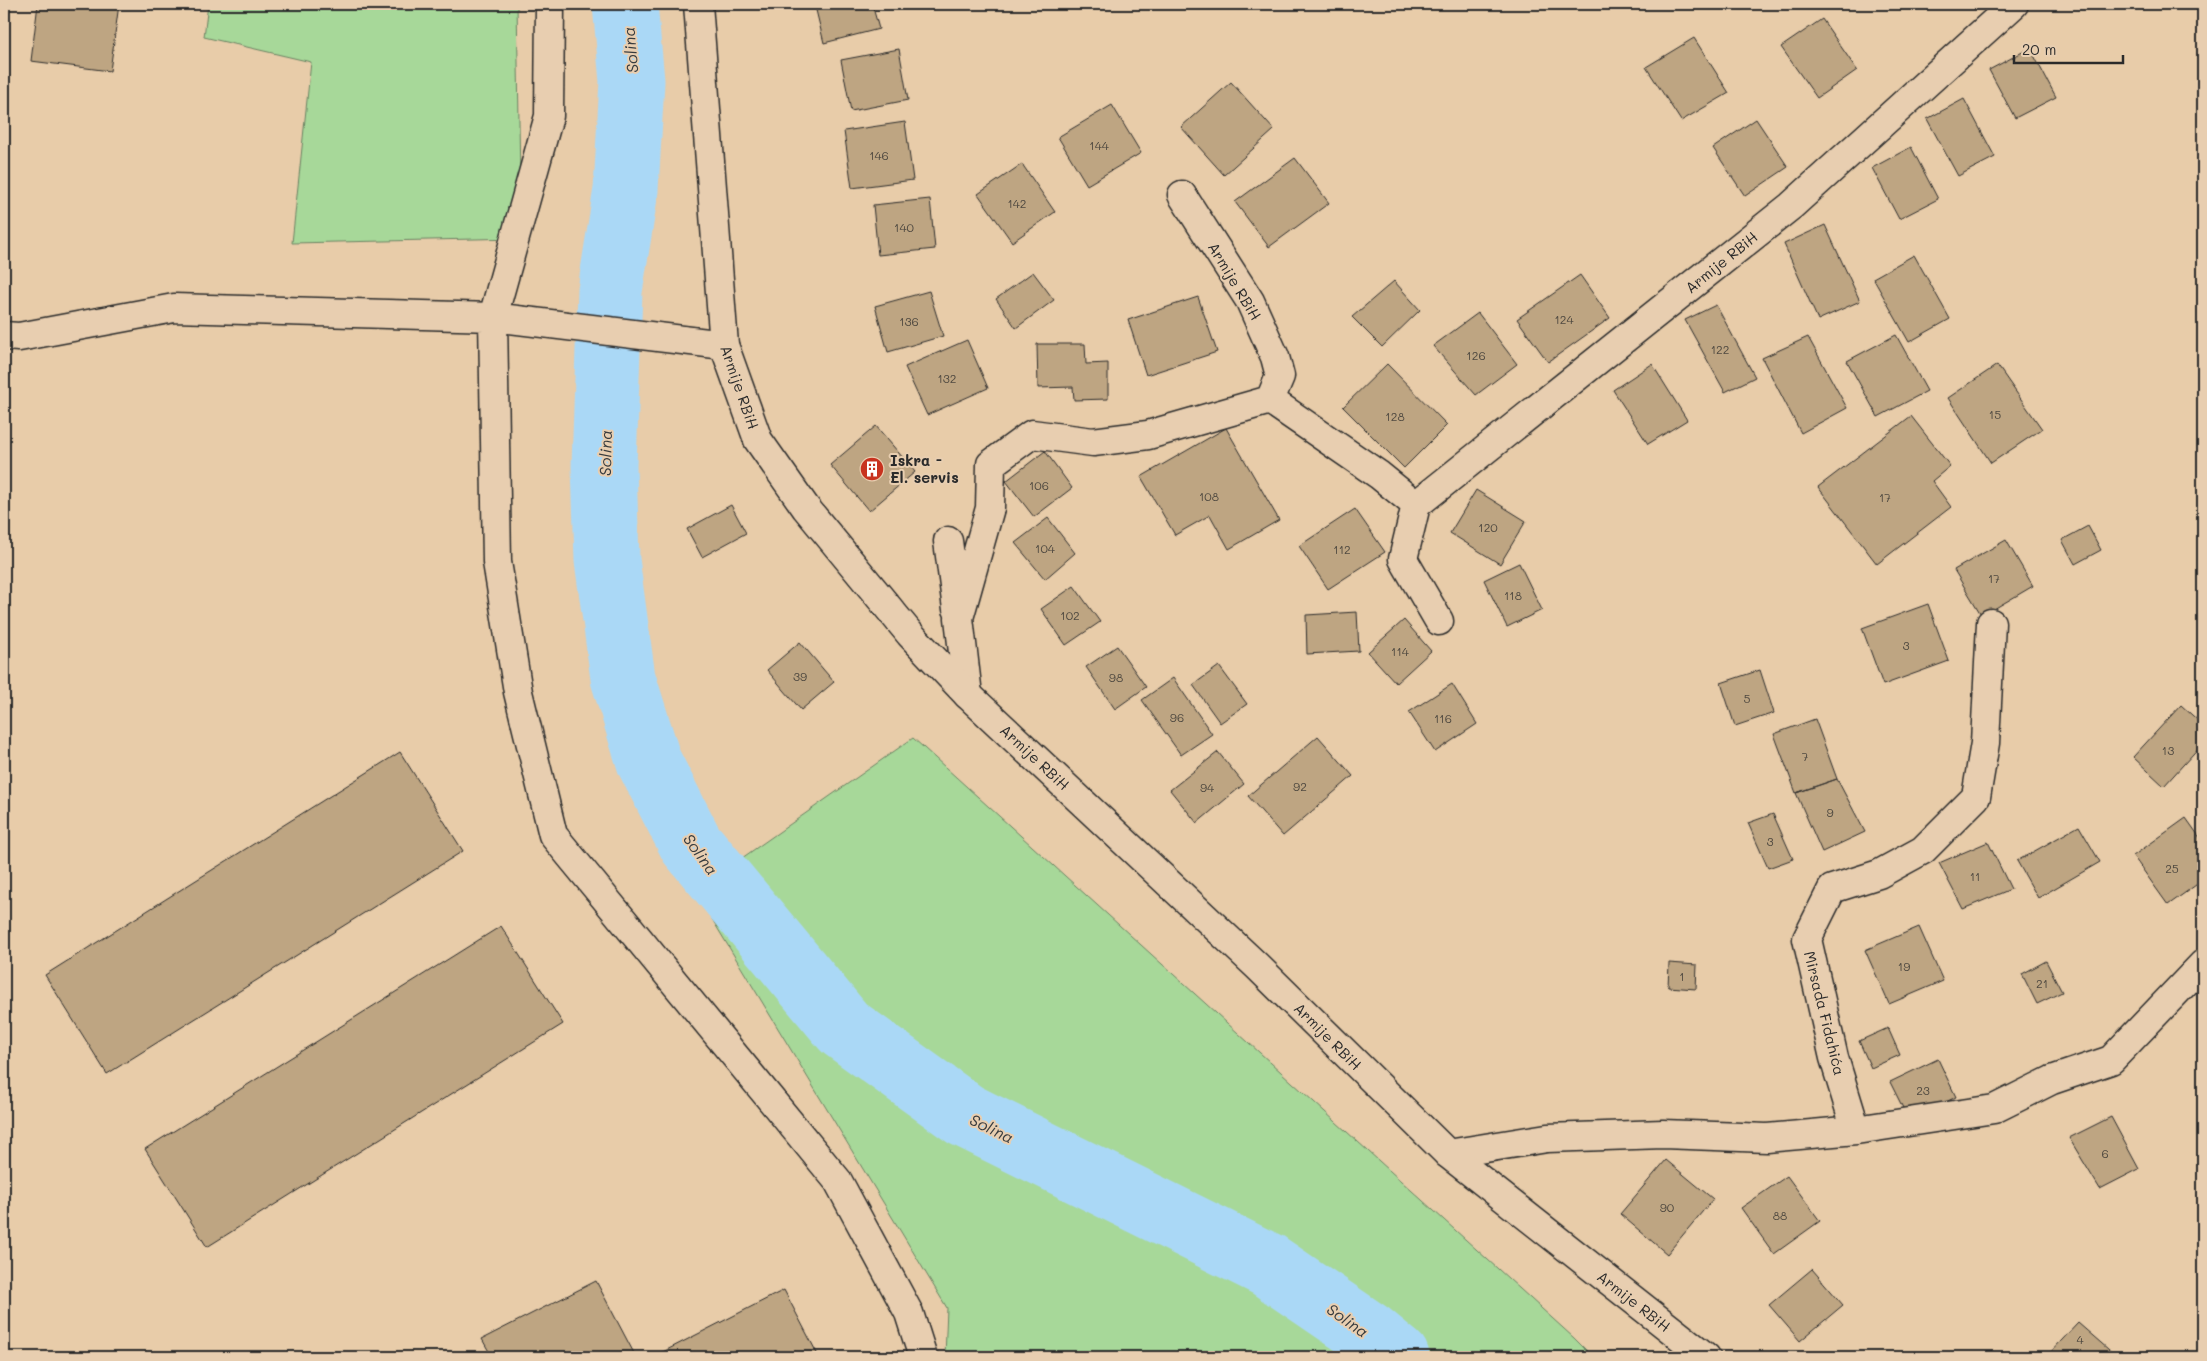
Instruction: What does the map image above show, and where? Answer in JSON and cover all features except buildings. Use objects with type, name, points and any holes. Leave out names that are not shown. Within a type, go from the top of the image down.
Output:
[{"type":"street","points":[[550,4],[549,116],[493,317],[497,562],[518,692],[553,835],[838,1181],[905,1305],[923,1357]]},
{"type":"street","name":"Armije RBiH","points":[[698,4],[724,345],[758,440],[806,508],[904,627],[968,695],[1257,966],[1448,1154],[1706,1357]]},
{"type":"street","name":"Armije RBiH","points":[[1416,505],[1791,206],[2014,4]]},
{"type":"street","name":"Armije RBiH","points":[[1182,195],[1250,301],[1275,356],[1280,376],[1270,400]]},
{"type":"street","points":[[9,340],[174,308],[493,317],[724,345]]},
{"type":"street","points":[[958,618],[990,508],[991,464],[1032,434],[1093,442],[1148,435],[1270,400],[1379,475],[1416,505],[1403,559],[1439,621]]},
{"type":"street","points":[[948,541],[968,695]]},
{"type":"street","name":"Mirsada Fidahića","points":[[1856,1130],[1834,1058],[1807,939],[1832,889],[1879,874],[1923,850],[1976,797],[1985,743],[1991,623]]},
{"type":"street","points":[[1448,1154],[1547,1138],[1663,1134],[1767,1138],[1856,1130],[1994,1109],[2052,1080],[2111,1060],[2203,964]]},
{"type":"green space","points":[[208,4],[517,4],[521,238],[292,243],[311,62],[204,37]]},
{"type":"green space","points":[[913,738],[1593,1357],[945,1357],[947,1308],[695,891]]},
{"type":"waterway","name":"Solina","points":[[625,4],[632,81],[626,190],[610,291],[604,466],[607,560],[623,678],[649,762],[691,844],[844,1028],[965,1115],[1268,1265],[1369,1334],[1397,1357]]},
{"type":"place","name":"Iskra - El. servis","points":[[872,469]]}]
